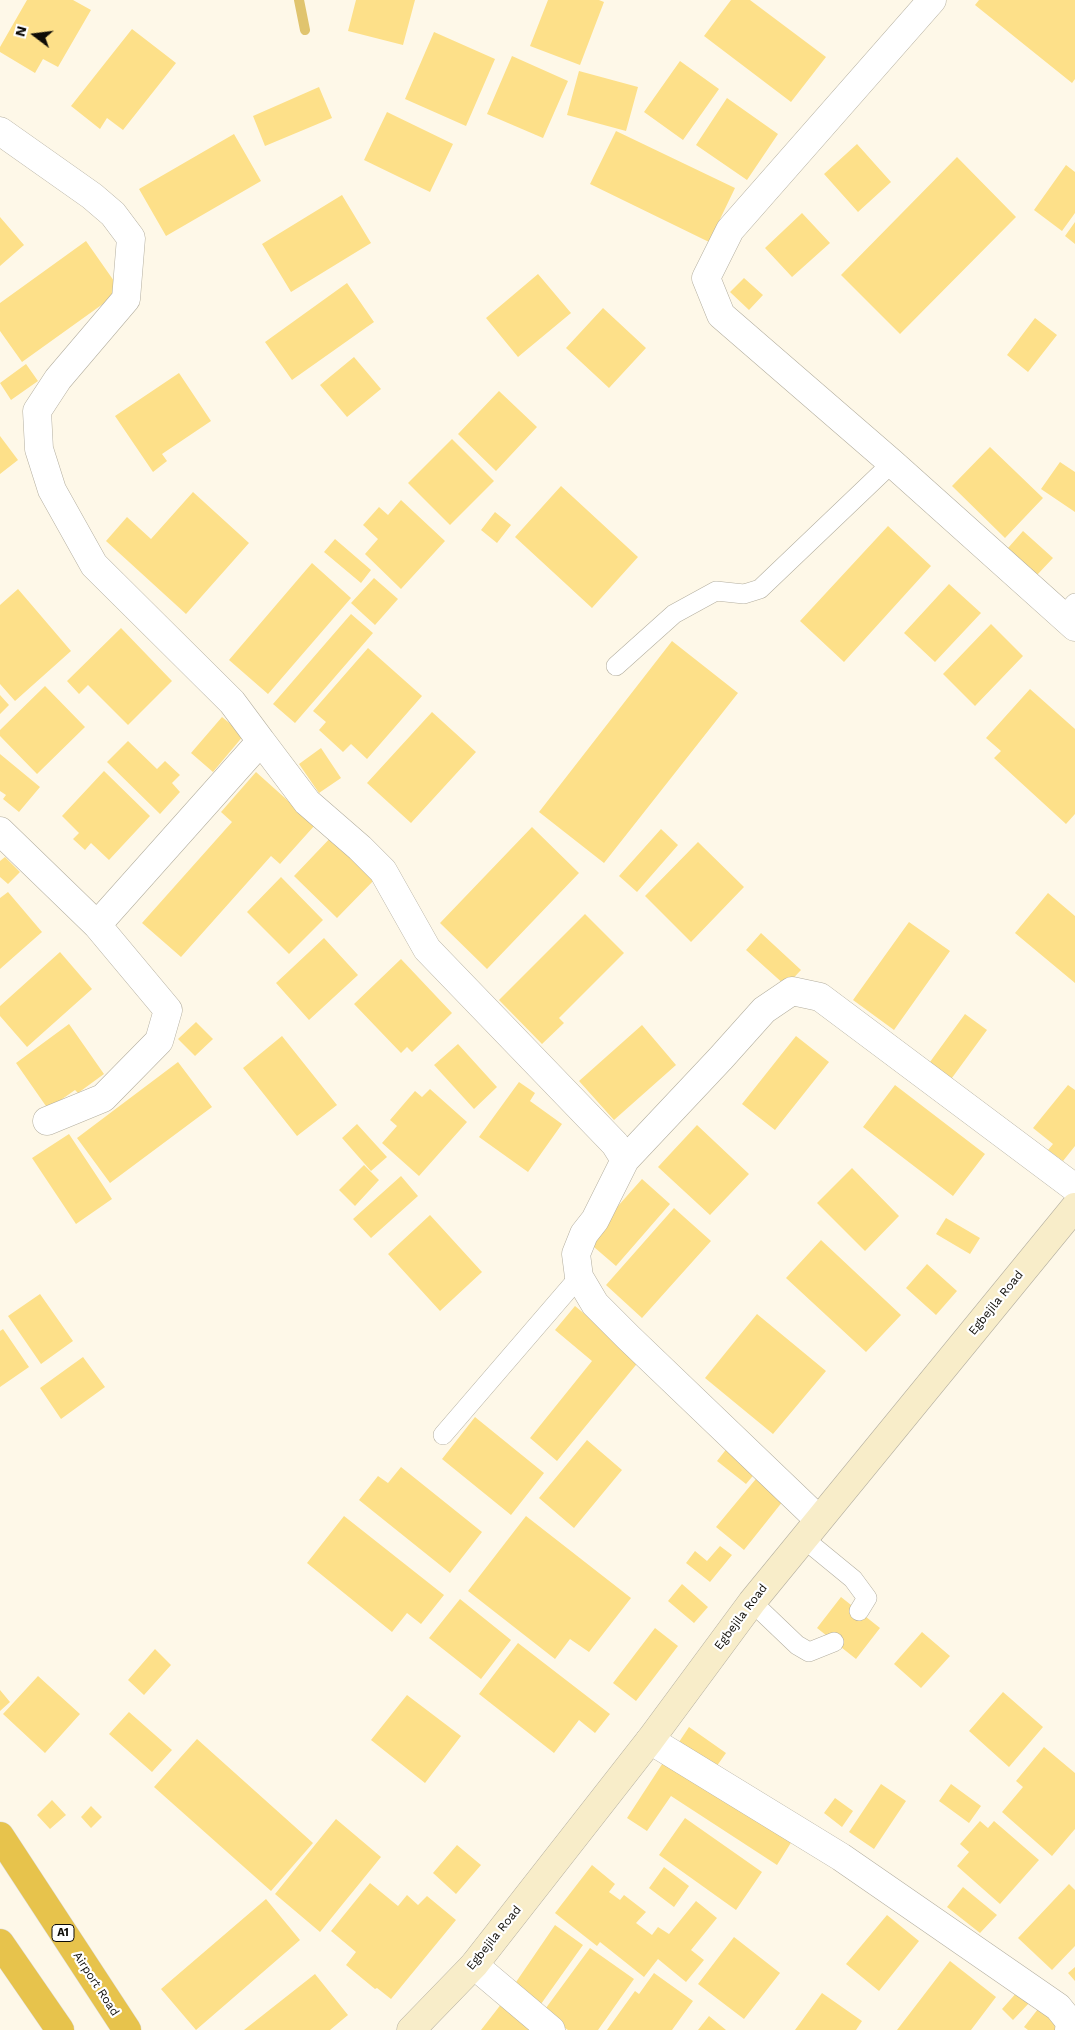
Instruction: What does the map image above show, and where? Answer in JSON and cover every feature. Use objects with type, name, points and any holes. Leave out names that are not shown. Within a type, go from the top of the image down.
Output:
[{"type":"highway","name":"Airport Road","points":[[0,1836],[127,2030]]},
{"type":"highway","points":[[0,1943],[60,2030]]},
{"type":"street","points":[[932,0],[730,230],[706,278],[721,315],[1071,616]]},
{"type":"street","points":[[0,131],[92,196],[113,214],[131,238],[126,299],[58,379],[37,411],[39,449],[52,490],[94,565],[232,702],[307,802],[360,848],[382,871],[427,949],[615,1144],[625,1160]]},
{"type":"street","points":[[98,925],[261,741]]},
{"type":"street","points":[[0,831],[98,925],[168,1010],[159,1041],[103,1098],[47,1121]]},
{"type":"street","points":[[811,1528],[595,1304],[580,1277],[576,1254],[584,1234],[595,1220],[625,1160],[764,1010],[792,990],[820,997],[1075,1188]]},
{"type":"street","name":"Egbejila Road","points":[[411,2030],[474,1965],[650,1740],[752,1602],[811,1528],[1072,1216]]},
{"type":"street","points":[[650,1740],[841,1857],[978,1951],[1058,2007],[1070,2022],[1069,2030]]},
{"type":"street","points":[[474,1965],[551,2030]]},
{"type":"lane","points":[[616,666],[674,614],[716,591],[744,594],[760,589],[892,463]]},
{"type":"lane","points":[[443,1435],[580,1277]]},
{"type":"lane","points":[[811,1528],[867,1598],[859,1611]]},
{"type":"lane","points":[[752,1602],[797,1645],[809,1652],[834,1642]]},
{"type":"building","points":[[27,0],[73,0],[91,10],[58,67],[43,59],[35,73],[0,52],[0,47]]},
{"type":"building","points":[[356,0],[415,0],[403,45],[348,31]]},
{"type":"building","points":[[548,0],[599,0],[604,2],[580,65],[530,46]]},
{"type":"building","points":[[731,0],[750,0],[826,57],[791,102],[704,36]]},
{"type":"building","points":[[979,0],[1075,0],[1075,79],[1072,83],[975,5]]},
{"type":"building","points":[[132,29],[176,63],[123,130],[107,118],[100,129],[71,106]]},
{"type":"building","points":[[434,32],[495,59],[466,126],[405,99]]},
{"type":"building","points":[[512,56],[568,81],[543,138],[487,114]]},
{"type":"building","points":[[680,61],[719,89],[683,140],[644,112]]},
{"type":"building","points":[[579,71],[638,87],[626,131],[567,115]]},
{"type":"building","points":[[319,87],[332,118],[265,146],[253,116]]},
{"type":"building","points":[[727,98],[778,134],[747,180],[696,145]]},
{"type":"building","points":[[387,112],[453,144],[430,192],[364,160]]},
{"type":"building","points":[[616,131],[735,188],[709,242],[590,184]]},
{"type":"building","points":[[234,134],[261,181],[166,236],[139,189]]},
{"type":"building","points":[[857,144],[891,182],[858,212],[824,174]]},
{"type":"building","points":[[957,157],[1016,217],[900,334],[841,275]]},
{"type":"building","points":[[1066,165],[1075,172],[1075,213],[1062,231],[1034,210]]},
{"type":"building","points":[[342,195],[371,243],[291,292],[262,244]]},
{"type":"building","points":[[802,213],[830,243],[792,277],[765,248]]},
{"type":"building","points":[[0,217],[24,245],[0,266]]},
{"type":"building","points":[[1075,222],[1075,244],[1065,236]]},
{"type":"building","points":[[86,241],[121,291],[22,362],[0,331],[0,303]]},
{"type":"building","points":[[538,274],[571,313],[518,357],[486,318]]},
{"type":"building","points":[[744,278],[763,295],[749,310],[730,292]]},
{"type":"building","points":[[347,283],[374,322],[292,380],[265,342]]},
{"type":"building","points":[[603,308],[646,348],[609,388],[566,348]]},
{"type":"building","points":[[1035,318],[1057,335],[1028,372],[1007,355]]},
{"type":"building","points":[[354,357],[381,389],[347,417],[320,385]]},
{"type":"building","points":[[26,364],[38,381],[11,400],[0,383]]},
{"type":"building","points":[[179,373],[211,421],[162,454],[167,461],[153,472],[115,416]]},
{"type":"building","points":[[499,391],[537,427],[496,471],[458,434]]},
{"type":"building","points":[[0,436],[18,460],[0,474]]},
{"type":"building","points":[[452,439],[494,481],[450,525],[408,483]]},
{"type":"building","points":[[990,447],[1043,498],[1005,538],[952,486]]},
{"type":"building","points":[[1060,462],[1075,472],[1075,512],[1041,489]]},
{"type":"building","points":[[561,486],[638,557],[592,608],[515,537]]},
{"type":"building","points":[[193,492],[249,543],[186,614],[106,541],[127,517],[151,539]]},
{"type":"building","points":[[401,500],[445,541],[401,589],[365,554],[378,539],[363,525],[379,507],[388,515]]},
{"type":"building","points":[[495,512],[511,525],[497,543],[481,530]]},
{"type":"building","points":[[888,526],[931,566],[844,662],[800,621]]},
{"type":"building","points":[[1023,531],[1053,558],[1037,575],[1008,548]]},
{"type":"building","points":[[335,539],[371,570],[361,583],[324,552]]},
{"type":"building","points":[[312,563],[351,598],[268,694],[229,660]]},
{"type":"building","points":[[374,578],[398,599],[375,625],[351,603]]},
{"type":"building","points":[[949,584],[981,613],[935,662],[904,633]]},
{"type":"building","points":[[18,589],[71,651],[15,701],[0,684],[0,605]]},
{"type":"building","points":[[351,614],[373,633],[295,723],[273,704]]},
{"type":"building","points":[[991,624],[1023,656],[975,706],[943,674]]},
{"type":"building","points":[[121,628],[172,681],[128,725],[88,685],[79,694],[67,681]]},
{"type":"building","points":[[672,641],[738,693],[604,863],[539,812]]},
{"type":"building","points":[[368,648],[422,696],[367,759],[351,744],[343,752],[319,730],[326,722],[313,711]]},
{"type":"building","points":[[45,686],[85,727],[37,774],[0,736],[0,730]]},
{"type":"building","points":[[1030,689],[1075,729],[1075,814],[1066,824],[994,758],[1001,751],[986,738]]},
{"type":"building","points":[[0,695],[9,705],[0,714]]},
{"type":"building","points":[[432,712],[476,752],[411,823],[367,783]]},
{"type":"building","points":[[222,717],[244,735],[213,772],[191,753]]},
{"type":"building","points":[[128,741],[157,769],[165,761],[180,775],[172,783],[180,792],[160,814],[107,762]]},
{"type":"building","points":[[321,748],[341,778],[319,793],[299,764]]},
{"type":"building","points":[[0,754],[40,787],[19,812],[3,799],[6,795],[0,791]]},
{"type":"building","points":[[104,771],[150,816],[109,860],[91,843],[85,850],[73,839],[79,833],[62,816]]},
{"type":"building","points":[[256,772],[315,825],[280,864],[271,856],[181,957],[142,923],[232,822],[221,812]]},
{"type":"building","points":[[532,827],[579,873],[487,969],[440,923]]},
{"type":"building","points":[[661,829],[678,845],[637,892],[619,876]]},
{"type":"building","points":[[335,833],[379,875],[337,918],[294,876]]},
{"type":"building","points":[[698,842],[744,887],[691,942],[645,896]]},
{"type":"building","points":[[5,857],[20,872],[8,884],[0,877],[0,861]]},
{"type":"building","points":[[281,877],[323,920],[289,954],[247,912]]},
{"type":"building","points":[[8,892],[42,932],[0,969],[0,898]]},
{"type":"building","points":[[1048,893],[1075,916],[1075,983],[1015,933]]},
{"type":"building","points":[[585,914],[624,953],[559,1018],[564,1023],[542,1044],[499,1000]]},
{"type":"building","points":[[909,922],[950,951],[894,1030],[853,1000]]},
{"type":"building","points":[[761,933],[801,970],[786,986],[746,950]]},
{"type":"building","points":[[324,938],[358,975],[309,1020],[276,983]]},
{"type":"building","points":[[60,952],[92,989],[27,1047],[0,1016],[0,1006]]},
{"type":"building","points":[[401,959],[452,1013],[412,1052],[407,1047],[401,1053],[354,1004]]},
{"type":"building","points":[[965,1014],[987,1030],[949,1082],[927,1066]]},
{"type":"building","points":[[196,1022],[213,1039],[195,1056],[178,1039]]},
{"type":"building","points":[[69,1024],[104,1074],[78,1093],[75,1090],[48,1109],[16,1063]]},
{"type":"building","points":[[642,1025],[676,1065],[614,1120],[579,1081]]},
{"type":"building","points":[[282,1036],[337,1105],[297,1136],[243,1068]]},
{"type":"building","points":[[796,1036],[829,1062],[775,1130],[742,1104]]},
{"type":"building","points":[[458,1044],[497,1087],[474,1109],[434,1065]]},
{"type":"building","points":[[178,1062],[212,1107],[110,1183],[77,1138]]},
{"type":"building","points":[[519,1082],[535,1093],[530,1101],[562,1124],[528,1172],[479,1137]]},
{"type":"building","points":[[895,1085],[985,1154],[953,1196],[863,1127]]},
{"type":"building","points":[[1068,1085],[1075,1090],[1075,1146],[1063,1161],[1048,1150],[1053,1144],[1033,1128]]},
{"type":"building","points":[[430,1089],[467,1122],[419,1176],[382,1143],[397,1126],[390,1120],[415,1091],[422,1097]]},
{"type":"building","points":[[357,1124],[387,1157],[371,1171],[342,1138]]},
{"type":"building","points":[[697,1125],[749,1174],[710,1215],[658,1167]]},
{"type":"building","points":[[69,1134],[112,1199],[76,1224],[32,1158]]},
{"type":"building","points":[[364,1165],[379,1180],[355,1206],[339,1190]]},
{"type":"building","points":[[852,1168],[899,1216],[865,1251],[817,1203]]},
{"type":"building","points":[[401,1176],[418,1196],[371,1238],[353,1219]]},
{"type":"building","points":[[642,1179],[670,1204],[616,1266],[587,1241]]},
{"type":"building","points":[[674,1208],[711,1241],[642,1318],[606,1285]]},
{"type":"building","points":[[430,1215],[482,1272],[440,1311],[388,1254]]},
{"type":"building","points":[[946,1218],[980,1238],[970,1254],[936,1234]]},
{"type":"building","points":[[821,1240],[901,1315],[866,1352],[786,1278]]},
{"type":"building","points":[[927,1264],[957,1291],[936,1315],[906,1288]]},
{"type":"building","points":[[40,1294],[73,1341],[41,1364],[8,1316]]},
{"type":"building","points":[[575,1306],[640,1360],[557,1461],[530,1438],[592,1361],[555,1330]]},
{"type":"building","points":[[757,1314],[826,1371],[773,1434],[705,1378]]},
{"type":"building","points":[[3,1329],[29,1367],[0,1387],[0,1331]]},
{"type":"building","points":[[83,1357],[105,1387],[61,1419],[40,1388]]},
{"type":"building","points":[[475,1417],[544,1473],[511,1515],[442,1459]]},
{"type":"building","points":[[587,1440],[622,1470],[574,1528],[539,1498]]},
{"type":"building","points":[[728,1447],[757,1471],[746,1484],[717,1461]]},
{"type":"building","points":[[401,1467],[482,1532],[450,1573],[359,1500],[378,1476],[388,1483]]},
{"type":"building","points":[[760,1474],[787,1496],[744,1550],[716,1527]]},
{"type":"building","points":[[344,1516],[444,1595],[421,1624],[407,1613],[392,1632],[307,1563]]},
{"type":"building","points":[[526,1516],[631,1598],[589,1652],[570,1639],[555,1659],[468,1591]]},
{"type":"building","points":[[720,1546],[732,1555],[710,1582],[686,1563],[695,1551],[707,1561]]},
{"type":"building","points":[[682,1584],[708,1607],[694,1623],[668,1601]]},
{"type":"building","points":[[841,1597],[880,1628],[856,1659],[817,1628]]},
{"type":"building","points":[[460,1599],[511,1640],[481,1679],[429,1638]]},
{"type":"building","points":[[655,1628],[678,1646],[636,1701],[613,1683]]},
{"type":"building","points":[[922,1632],[950,1656],[921,1688],[894,1664]]},
{"type":"building","points":[[518,1643],[610,1714],[595,1733],[579,1720],[554,1753],[479,1694]]},
{"type":"building","points":[[155,1649],[171,1665],[144,1695],[128,1680]]},
{"type":"building","points":[[38,1676],[80,1714],[45,1753],[3,1714]]},
{"type":"building","points":[[0,1690],[10,1702],[0,1711]]},
{"type":"building","points":[[1003,1692],[1043,1727],[1009,1767],[969,1731]]},
{"type":"building","points":[[407,1695],[461,1736],[425,1783],[371,1740]]},
{"type":"building","points":[[129,1712],[172,1750],[152,1772],[109,1734]]},
{"type":"building","points":[[689,1727],[726,1753],[714,1770],[677,1745]]},
{"type":"building","points":[[197,1739],[313,1843],[271,1891],[154,1787]]},
{"type":"building","points":[[1044,1747],[1075,1773],[1075,1829],[1052,1856],[1002,1812],[1023,1787],[1016,1781]]},
{"type":"building","points":[[668,1755],[794,1838],[777,1865],[671,1796],[647,1831],[627,1818]]},
{"type":"building","points":[[881,1784],[906,1801],[874,1849],[849,1832]]},
{"type":"building","points":[[951,1784],[981,1806],[969,1823],[939,1801]]},
{"type":"building","points":[[835,1798],[853,1811],[842,1827],[824,1813]]},
{"type":"building","points":[[52,1800],[66,1815],[50,1829],[37,1815]]},
{"type":"building","points":[[91,1806],[102,1817],[91,1828],[81,1817]]},
{"type":"building","points":[[685,1818],[762,1872],[736,1910],[659,1855]]},
{"type":"building","points":[[336,1819],[381,1857],[320,1932],[275,1894]]},
{"type":"building","points":[[980,1821],[988,1828],[994,1821],[1039,1860],[1000,1904],[957,1866],[969,1852],[960,1844]]},
{"type":"building","points":[[457,1845],[481,1865],[456,1894],[433,1873]]},
{"type":"building","points":[[592,1865],[615,1884],[609,1892],[620,1900],[624,1895],[646,1912],[636,1923],[652,1935],[658,1927],[669,1934],[696,1901],[717,1918],[691,1950],[704,1960],[686,1982],[658,1959],[644,1977],[600,1942],[597,1946],[555,1913]]},
{"type":"building","points":[[664,1867],[689,1886],[674,1907],[649,1888]]},
{"type":"building","points":[[370,1883],[398,1906],[407,1895],[418,1905],[427,1896],[456,1920],[391,1999],[377,1988],[375,1989],[346,1965],[356,1952],[331,1931]]},
{"type":"building","points":[[1069,1884],[1075,1890],[1075,1946],[1052,1970],[1018,1938]]},
{"type":"building","points":[[963,1887],[997,1915],[980,1933],[947,1907]]},
{"type":"building","points":[[266,1899],[300,1940],[196,2030],[161,1989]]},
{"type":"building","points":[[887,1915],[919,1941],[879,1991],[846,1964]]},
{"type":"building","points":[[555,1925],[583,1945],[541,2004],[514,1985]]},
{"type":"building","points":[[734,1937],[780,1973],[744,2019],[698,1984]]},
{"type":"building","points":[[590,1948],[634,1979],[598,2030],[568,2030],[543,2012]]},
{"type":"building","points":[[950,1961],[996,1997],[971,2030],[897,2030]]},
{"type":"building","points":[[1075,1967],[1075,1981],[1068,1973]]},
{"type":"building","points":[[654,1973],[693,2001],[672,2030],[607,2030],[635,1991],[639,1994]]},
{"type":"building","points":[[315,1974],[348,2015],[330,2030],[244,2030]]},
{"type":"building","points":[[1018,1991],[1030,2002],[1013,2020],[1002,2009]]},
{"type":"building","points":[[822,1993],[862,2021],[856,2030],[795,2030]]},
{"type":"building","points":[[502,2003],[537,2030],[481,2030]]},
{"type":"building","points":[[1038,2009],[1064,2030],[1028,2030],[1024,2027]]},
{"type":"building","points":[[709,2016],[726,2030],[698,2030]]},
{"type":"waterway","points":[[299,0],[305,30]]}]
